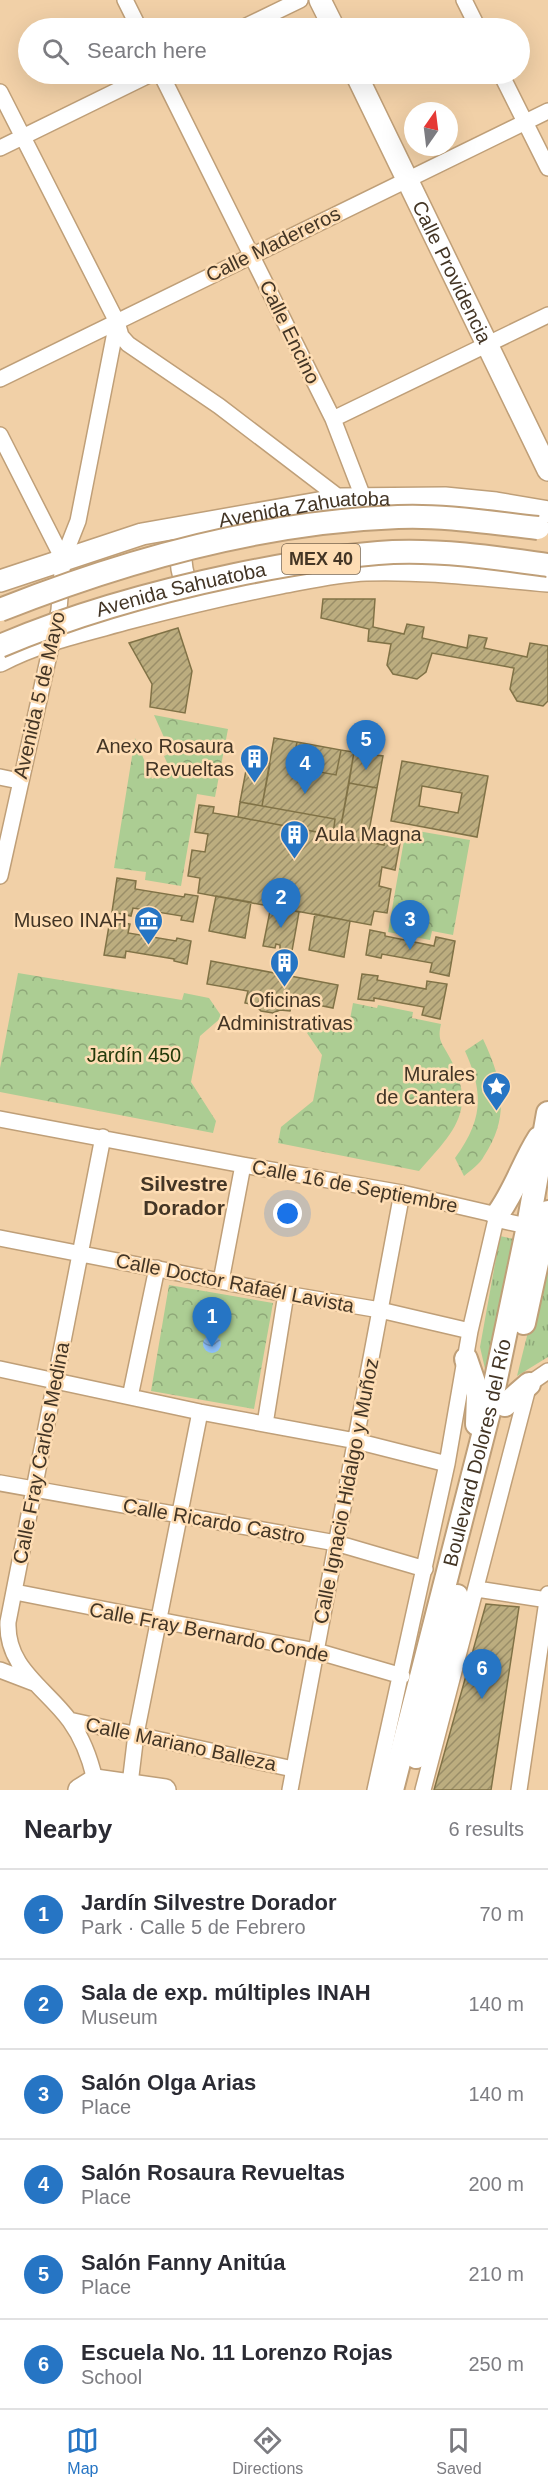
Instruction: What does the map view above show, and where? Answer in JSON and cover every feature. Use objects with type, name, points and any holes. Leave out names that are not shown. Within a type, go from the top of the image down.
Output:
[{"type":"main road","name":"Avenida Sahuatoba","points":[[0,610],[118,567],[229,539],[287,529],[399,517],[545,523]]},
{"type":"main road","name":"Avenida Sahuatoba","points":[[0,646],[50,626],[130,599],[295,563],[405,552],[438,553],[548,565]]},
{"type":"main road","points":[[497,1215],[507,1201],[547,1121]]},
{"type":"main road","name":"Boulevard Dolores del Río","points":[[408,1790],[505,1405],[542,1220],[547,1121]]},
{"type":"main road","name":"Boulevard Dolores del Río","points":[[392,1790],[429,1640],[542,1220]]},
{"type":"main road","points":[[466,1359],[478,1395],[477,1430],[481,1449]]},
{"type":"main road","points":[[505,1405],[529,1384]]},
{"type":"street","points":[[125,0],[134,18]]},
{"type":"street","points":[[263,18],[300,0]]},
{"type":"street","points":[[320,0],[329,18]]},
{"type":"street","points":[[464,0],[473,18]]},
{"type":"street","points":[[0,148],[131,84]]},
{"type":"street","name":"Calle Encino","points":[[166,84],[333,419],[363,497]]},
{"type":"street","name":"Calle Providencia","points":[[361,84],[489,344],[548,470]]},
{"type":"street","points":[[506,84],[548,168]]},
{"type":"street","points":[[0,92],[117,322],[121,336],[128,344],[219,406],[341,499]]},
{"type":"street","name":"Calle Madereros","points":[[0,379],[251,254],[548,111]]},
{"type":"street","points":[[333,419],[548,315]]},
{"type":"street","points":[[63,560],[78,521],[117,322]]},
{"type":"street","points":[[0,435],[63,560]]},
{"type":"street","name":"Avenida Zahuatoba","points":[[63,560],[142,534],[363,497],[445,498],[496,502],[545,523]]},
{"type":"street","points":[[192,525],[183,542],[181,557],[182,571],[193,601]]},
{"type":"street","points":[[0,581],[63,560]]},
{"type":"street","name":"Avenida 5 de Mayo","points":[[0,876],[51,642],[62,585],[63,560]]},
{"type":"street","points":[[0,661],[51,642],[193,601],[305,578],[364,570],[463,572],[548,581]]},
{"type":"street","points":[[0,777],[19,781]]},
{"type":"street","name":"Calle 16 de Septiembre","points":[[0,1119],[402,1193],[497,1215],[509,1208],[542,1220]]},
{"type":"street","name":"Calle Fray Carlos Medina","points":[[87,1785],[87,1749],[69,1720],[34,1683],[12,1652],[8,1638],[8,1622],[103,1137]]},
{"type":"street","points":[[221,1281],[243,1165]]},
{"type":"street","name":"Calle Ignacio Hidalgo y Muñoz","points":[[290,1790],[402,1193]]},
{"type":"street","points":[[375,1790],[425,1569],[447,1464],[470,1331],[497,1215]]},
{"type":"street","name":"Calle Doctor Rafaél Lavista","points":[[0,1238],[380,1310],[470,1331]]},
{"type":"street","points":[[130,1397],[157,1268]]},
{"type":"street","points":[[265,1424],[286,1294]]},
{"type":"street","points":[[0,1370],[200,1412],[356,1441],[447,1464]]},
{"type":"street","points":[[423,1790],[529,1384],[548,1371]]},
{"type":"street","points":[[130,1784],[136,1734],[200,1412]]},
{"type":"street","name":"Calle Ricardo Castro","points":[[0,1483],[336,1544],[425,1569]]},
{"type":"street","points":[[477,1589],[548,1598],[519,1790]]},
{"type":"street","name":"Calle Fray Bernardo Conde","points":[[15,1592],[316,1651],[402,1676]]},
{"type":"street","points":[[0,1670],[34,1683]]},
{"type":"street","name":"Calle Mariano Balleza","points":[[69,1720],[293,1769]]},
{"type":"street","points":[[87,1785],[130,1784],[165,1790]]},
{"type":"green space","points":[[154,715],[228,729],[215,797],[197,794],[181,886],[145,880],[146,872],[114,868],[135,738],[152,779],[163,774],[161,768],[168,765],[164,756],[171,753]]},
{"type":"green space","points":[[406,829],[470,840],[453,935],[432,931],[430,940],[388,932]]},
{"type":"green space","name":"Jardín 450","points":[[18,973],[182,1000],[184,993],[209,998],[222,1017],[200,1036],[191,1082],[216,1121],[213,1133],[0,1092],[0,1068]]},
{"type":"green space","points":[[353,1003],[413,1012],[412,1018],[441,1024],[440,1038],[458,1076],[462,1093],[461,1107],[458,1120],[451,1132],[419,1171],[278,1143],[281,1127],[313,1101],[322,1055],[307,1033],[327,1019],[349,1025]]},
{"type":"green space","points":[[483,1039],[499,1083],[501,1112],[492,1141],[480,1162],[464,1176],[455,1158],[471,1131],[478,1106],[475,1080],[465,1051]]},
{"type":"green space","points":[[500,1236],[518,1240],[488,1382],[480,1347]]},
{"type":"green space","points":[[548,1252],[548,1357],[517,1376]]},
{"type":"green space","points":[[169,1285],[273,1303],[254,1409],[151,1391]]},
{"type":"water","points":[[212,1335],[218,1338],[221,1344],[218,1350],[212,1353],[206,1350],[203,1344],[206,1338]]},
{"type":"building","points":[[323,599],[375,599],[373,627],[404,634],[407,624],[424,627],[422,638],[467,648],[469,635],[487,638],[484,648],[527,657],[530,643],[548,646],[548,701],[543,706],[517,701],[510,689],[514,668],[432,653],[426,672],[417,679],[393,674],[387,665],[391,644],[368,641],[369,629],[321,618]]},
{"type":"building","points":[[178,628],[192,671],[185,713],[150,707],[152,684],[129,643]]},
{"type":"building","points":[[274,738],[297,742],[292,767],[336,775],[341,750],[354,752],[339,837],[333,835],[335,819],[262,806]]},
{"type":"building","points":[[297,742],[341,750],[336,775],[292,767]]},
{"type":"building","points":[[354,752],[383,756],[377,788],[349,783]]},
{"type":"building","name":"Anexo Rosaura Revueltas","points":[[248,760],[270,764],[262,806],[240,802]]},
{"type":"building","points":[[402,761],[488,776],[477,837],[391,821]],"holes":[[[422,786],[462,793],[458,813],[419,806]]]},
{"type":"building","points":[[349,783],[377,788],[367,842],[339,837]]},
{"type":"building","points":[[240,802],[335,819],[333,835],[238,817]]},
{"type":"building","name":"Aula Magna","points":[[199,805],[214,807],[213,813],[384,845],[385,840],[400,843],[395,870],[382,867],[379,886],[391,889],[387,913],[374,911],[371,925],[198,893],[200,878],[188,876],[192,850],[205,852],[208,834],[195,832]]},
{"type":"building","points":[[117,878],[136,881],[135,889],[184,897],[185,894],[198,896],[193,922],[181,920],[182,916],[133,908],[131,916],[112,912]]},
{"type":"building","points":[[216,896],[251,902],[245,938],[209,931]]},
{"type":"building","points":[[271,906],[299,912],[292,951],[280,949],[280,945],[276,944],[275,948],[263,946]]},
{"type":"building","points":[[315,914],[350,921],[344,957],[309,950]]},
{"type":"building","name":"Museo INAH","points":[[110,920],[130,924],[128,933],[176,941],[177,938],[191,941],[187,964],[174,961],[174,959],[126,951],[125,958],[104,955]]},
{"type":"building","points":[[370,930],[385,933],[385,936],[434,946],[436,937],[455,941],[449,976],[430,972],[432,963],[382,954],[381,958],[366,955]]},
{"type":"building","name":"Oficinas Administrativas","points":[[211,961],[338,985],[333,1008],[293,1000],[290,1011],[280,1010],[273,1013],[261,1011],[255,1005],[245,1003],[248,991],[207,984]]},
{"type":"building","points":[[362,974],[378,976],[377,980],[426,989],[427,981],[447,984],[440,1019],[422,1015],[424,1007],[374,998],[374,1001],[358,999]]},
{"type":"building","points":[[486,1604],[519,1607],[491,1790],[434,1790]]},
{"type":"place","name":"Salón Fanny Anitúa","points":[[366,770]]},
{"type":"place","name":"Anexo Rosaura Revueltas","points":[[255,784]]},
{"type":"place","name":"Salón Rosaura Revueltas","points":[[305,794]]},
{"type":"place","name":"Aula Magna","points":[[294,860]]},
{"type":"place","name":"Sala de exp. múltiples INAH","points":[[281,928]]},
{"type":"place","name":"Museo INAH","points":[[148,946]]},
{"type":"place","name":"Salón Olga Arias","points":[[410,950]]},
{"type":"place","name":"Oficinas Administrativas","points":[[285,988]]},
{"type":"place","name":"Murales de Cantera","points":[[496,1112]]},
{"type":"place","name":"Jardín Silvestre Dorador","points":[[212,1347]]},
{"type":"place","name":"Escuela No. 11 Lorenzo Rojas","points":[[482,1699]]},
{"type":"district","name":"Silvestre Dorador","points":[[184,1195]]}]
